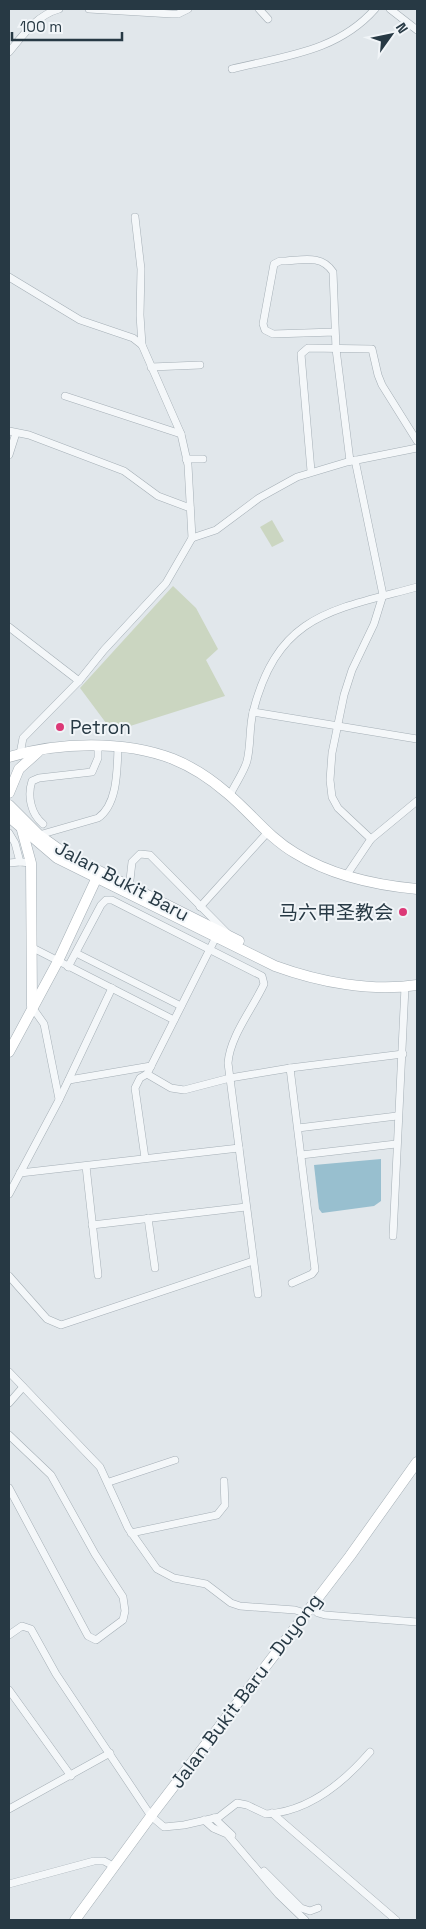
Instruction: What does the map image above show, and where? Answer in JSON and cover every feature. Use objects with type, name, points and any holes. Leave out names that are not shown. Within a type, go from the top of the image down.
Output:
[{"type":"main road","points":[[9,756],[39,751],[98,747],[146,751],[173,759],[202,774],[230,795],[268,833],[295,854],[346,876],[376,885],[417,889]]},
{"type":"main road","points":[[9,793],[19,769],[39,751]]},
{"type":"main road","name":"Jalan Bukit Baru","points":[[9,805],[39,835],[98,876]]},
{"type":"main road","name":"Jalan Bukit Baru","points":[[9,816],[57,858],[217,934]]},
{"type":"main road","points":[[21,828],[25,835],[25,863],[33,948],[32,1007]]},
{"type":"main road","points":[[9,1052],[58,961],[98,876]]},
{"type":"main road","points":[[217,934],[230,937],[276,959],[334,981]]},
{"type":"main road","points":[[217,934],[275,966],[296,974],[384,988],[417,985]]},
{"type":"main road","name":"Jalan Bukit Baru - Duyong","points":[[75,1920],[150,1816],[416,1466]]},
{"type":"street","points":[[9,52],[34,23],[52,11],[59,9]]},
{"type":"street","points":[[89,9],[169,11],[188,9]]},
{"type":"street","points":[[259,9],[268,19]]},
{"type":"street","points":[[232,69],[333,42],[356,28],[375,9]]},
{"type":"street","points":[[390,9],[417,30]]},
{"type":"street","points":[[20,754],[23,738],[79,681],[104,650],[166,583],[192,538],[186,459],[181,434],[142,345],[140,315],[141,269],[135,217]]},
{"type":"street","points":[[335,332],[273,334],[265,330],[263,324],[274,264],[321,260],[328,264],[333,272],[336,349],[353,461],[384,595],[374,624],[352,670],[344,695],[332,753],[330,780],[332,797],[347,817],[371,839]]},
{"type":"street","points":[[9,277],[80,320],[133,338],[142,345]]},
{"type":"street","points":[[311,472],[301,354],[308,348],[372,349],[382,385],[417,441]]},
{"type":"street","points":[[151,367],[200,365]]},
{"type":"street","points":[[66,396],[181,434]]},
{"type":"street","points":[[9,455],[12,432],[29,435],[124,471],[158,496],[190,508]]},
{"type":"street","points":[[192,538],[216,530],[259,498],[282,484],[311,472],[417,448]]},
{"type":"street","points":[[186,459],[203,459]]},
{"type":"street","points":[[230,795],[246,763],[253,712],[258,696],[276,656],[295,632],[335,608],[417,587]]},
{"type":"street","points":[[9,627],[79,681]]},
{"type":"street","points":[[253,712],[417,739]]},
{"type":"street","points":[[43,824],[33,813],[29,790],[32,781],[39,778],[92,772],[98,758],[98,747]]},
{"type":"street","points":[[39,835],[98,818],[103,814],[115,785],[118,748]]},
{"type":"street","points":[[346,876],[371,839],[417,801]]},
{"type":"street","points":[[9,833],[25,863],[9,863]]},
{"type":"street","points":[[200,907],[268,833]]},
{"type":"street","points":[[129,891],[132,862],[145,853],[154,858],[230,937]]},
{"type":"street","points":[[68,966],[101,905],[106,900],[112,900],[258,973],[264,980],[254,1005],[229,1055],[230,1078],[258,1294]]},
{"type":"street","points":[[145,1158],[135,1088],[140,1078],[146,1074],[151,1066],[217,934]]},
{"type":"street","points":[[33,948],[174,1020]]},
{"type":"street","points":[[76,953],[181,1006]]},
{"type":"street","points":[[393,1236],[397,1116],[403,1054],[405,987]]},
{"type":"street","points":[[9,1194],[69,1080],[112,988]]},
{"type":"street","points":[[32,1007],[44,1024],[59,1100]]},
{"type":"street","points":[[146,1074],[176,1090],[230,1078],[290,1068],[403,1054]]},
{"type":"street","points":[[69,1080],[151,1066]]},
{"type":"street","points":[[290,1068],[315,1270],[312,1274],[292,1283]]},
{"type":"street","points":[[298,1128],[397,1116]]},
{"type":"street","points":[[301,1155],[396,1144]]},
{"type":"street","points":[[20,1173],[239,1148]]},
{"type":"street","points":[[86,1166],[98,1275]]},
{"type":"street","points":[[92,1225],[246,1207]]},
{"type":"street","points":[[148,1218],[155,1268]]},
{"type":"street","points":[[9,1276],[47,1319],[61,1324],[253,1261]]},
{"type":"street","points":[[9,1372],[94,1459],[109,1482],[131,1533],[145,1555],[164,1575],[206,1584],[231,1603],[240,1606],[308,1610],[325,1615],[417,1622]]},
{"type":"street","points":[[9,1403],[23,1387]]},
{"type":"street","points":[[9,1435],[51,1476],[95,1554],[123,1597],[125,1611],[119,1625],[96,1640],[88,1636],[9,1488]]},
{"type":"street","points":[[109,1482],[175,1460]]},
{"type":"street","points":[[131,1533],[217,1515],[225,1506],[224,1481]]},
{"type":"street","points":[[9,1635],[22,1626],[31,1629],[56,1674],[150,1816],[164,1827],[184,1826],[214,1818],[237,1803],[242,1803],[261,1812],[272,1813],[318,1797],[351,1774],[370,1752]]},
{"type":"street","points":[[9,1690],[71,1776]]},
{"type":"street","points":[[10,1806],[71,1776],[110,1753]]},
{"type":"street","points":[[272,1813],[396,1920]]},
{"type":"street","points":[[214,1818],[224,1825],[296,1904],[306,1910],[318,1908]]},
{"type":"street","points":[[204,1820],[213,1828],[227,1834],[278,1894],[304,1920]]},
{"type":"street","points":[[9,1884],[94,1861],[104,1861],[115,1867]]},
{"type":"green space","points":[[272,520],[284,541],[272,547],[260,527]]},
{"type":"green space","points":[[173,586],[196,608],[218,649],[206,660],[225,696],[127,727],[109,727],[80,688]]},
{"type":"water","points":[[381,1159],[381,1201],[374,1206],[322,1213],[319,1209],[314,1165]]},
{"type":"place","name":"Petron","points":[[60,727]]},
{"type":"place","name":"马六甲圣教会","points":[[403,912]]}]
